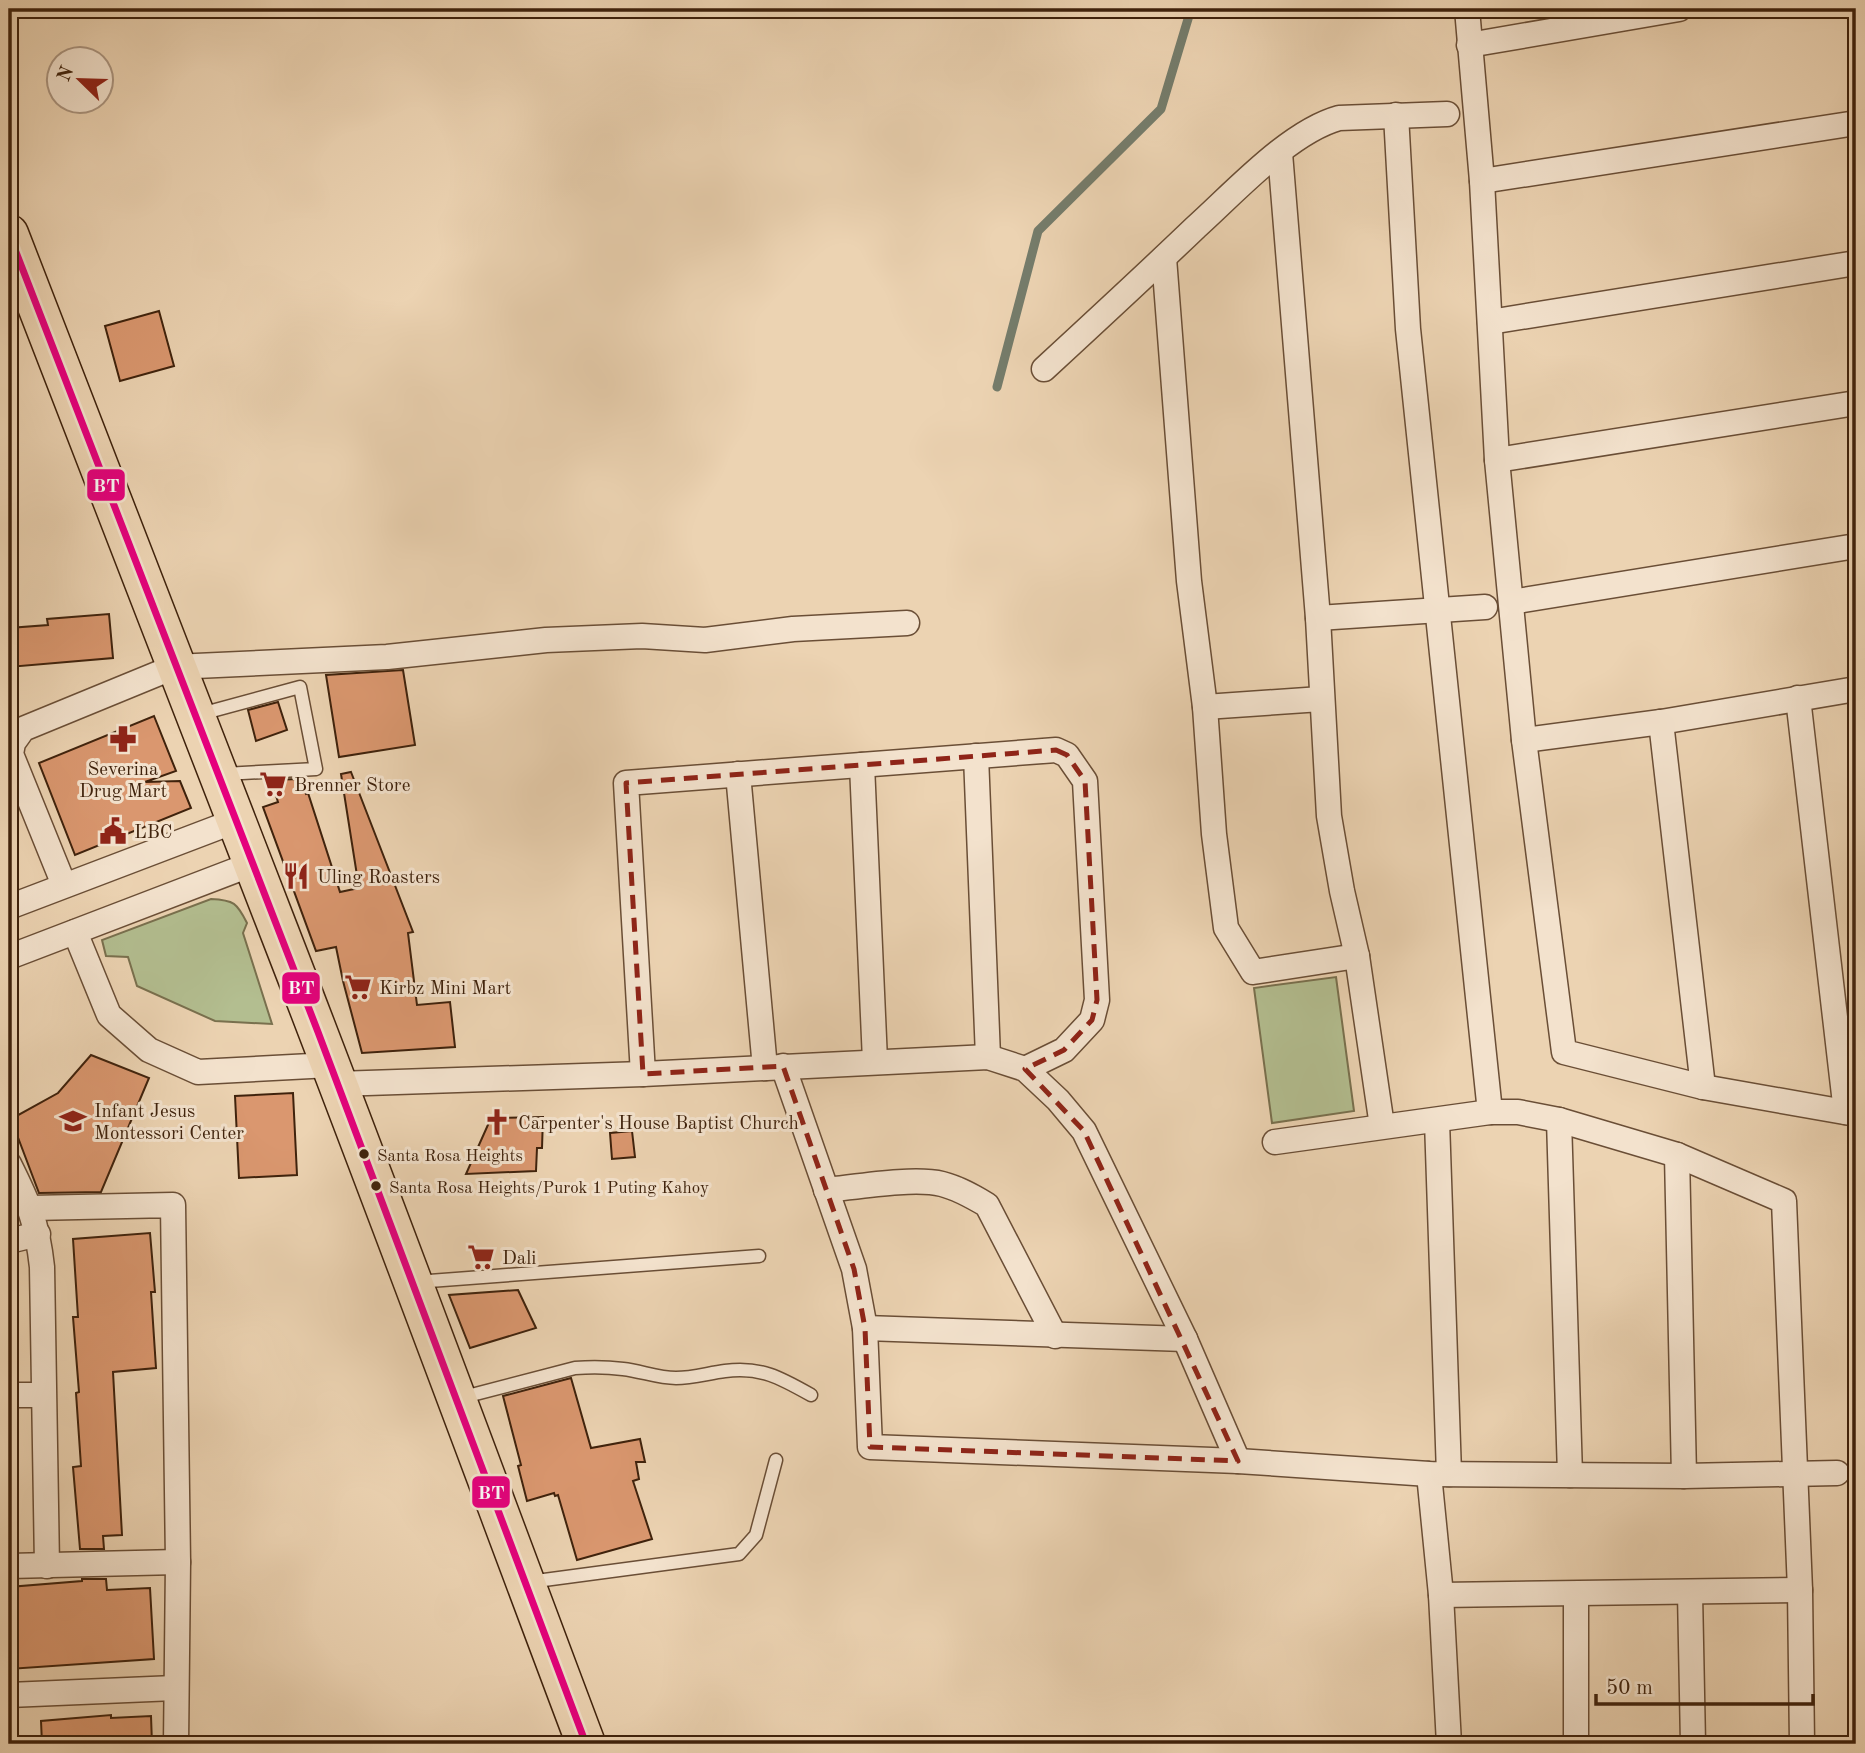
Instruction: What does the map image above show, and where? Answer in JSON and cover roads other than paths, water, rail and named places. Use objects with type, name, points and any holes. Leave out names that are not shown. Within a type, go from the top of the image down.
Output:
[{"type":"main road","points":[[9,234],[193,717],[333,1074],[586,1744]]},
{"type":"street","points":[[1466,9],[1482,181],[1497,460],[1524,740],[1564,1052],[1703,1087],[1851,1113],[1798,698]]},
{"type":"street","points":[[1469,45],[1679,9]]},
{"type":"street","points":[[1044,369],[1279,153],[1324,122],[1339,118],[1396,114],[1447,114]]},
{"type":"street","points":[[1396,114],[1408,329],[1490,1112]]},
{"type":"street","points":[[1482,181],[1856,123]]},
{"type":"street","points":[[1279,153],[1318,618],[1329,816],[1357,956],[1382,1126]]},
{"type":"street","points":[[1164,258],[1189,581],[1205,707],[1214,834],[1226,928],[1253,972],[1357,956]]},
{"type":"street","points":[[1490,322],[1856,263]]},
{"type":"street","points":[[1497,460],[1856,403]]},
{"type":"street","points":[[1511,602],[1856,546]]},
{"type":"street","points":[[1318,618],[1485,607]]},
{"type":"street","points":[[64,885],[11,754],[16,721],[174,667],[387,657],[546,640],[642,636],[705,640],[793,629],[907,623]]},
{"type":"street","points":[[1524,740],[1661,722],[1856,689]]},
{"type":"street","points":[[1205,707],[1321,699]]},
{"type":"street","points":[[1661,722],[1703,1087]]},
{"type":"street","points":[[643,1074],[626,783],[1056,750],[1067,755],[1085,781],[1097,1000],[1092,1020],[1064,1050],[1025,1069]]},
{"type":"street","points":[[976,756],[988,1057]]},
{"type":"street","points":[[862,765],[875,1061]]},
{"type":"street","points":[[738,774],[774,1067],[826,1190],[855,1269],[865,1328],[870,1447],[1238,1461],[1438,1474],[1684,1476],[1837,1473]]},
{"type":"street","points":[[9,907],[235,821]]},
{"type":"street","points":[[9,957],[252,864]]},
{"type":"street","points":[[75,932],[109,1015],[149,1050],[198,1072],[643,1074],[988,1057],[1025,1069],[1058,1100],[1084,1131],[1185,1339],[1238,1461]]},
{"type":"street","points":[[1275,1142],[1490,1112],[1518,1112],[1559,1120],[1677,1155],[1784,1200],[1800,1590],[1802,1744]]},
{"type":"street","points":[[1559,1120],[1570,1475]]},
{"type":"street","points":[[1437,1121],[1438,1474],[1449,1744]]},
{"type":"street","points":[[1677,1155],[1684,1476]]},
{"type":"street","points":[[9,1164],[31,1208],[38,1234],[42,1267],[42,1395],[47,1566]]},
{"type":"street","points":[[826,1190],[899,1183],[939,1183],[967,1193],[987,1205],[1055,1336]]},
{"type":"street","points":[[31,1208],[173,1205],[178,1562],[176,1744]]},
{"type":"street","points":[[9,1241],[38,1234]]},
{"type":"street","points":[[865,1328],[1185,1339]]},
{"type":"street","points":[[9,1395],[42,1395]]},
{"type":"street","points":[[9,1566],[178,1562]]},
{"type":"street","points":[[1441,1595],[1800,1590]]},
{"type":"street","points":[[1690,1593],[1693,1744]]},
{"type":"street","points":[[1576,1594],[1576,1744]]},
{"type":"street","points":[[9,1695],[176,1688]]},
{"type":"lane","points":[[193,717],[300,687],[316,769],[217,775]]},
{"type":"lane","points":[[412,1282],[759,1256]]},
{"type":"lane","points":[[456,1399],[575,1368],[593,1367],[678,1378],[728,1370],[757,1370],[786,1380],[811,1395]]},
{"type":"lane","points":[[525,1583],[739,1554],[756,1535],[776,1460]]},
{"type":"waterway","points":[[997,387],[1038,231],[1161,109],[1191,9]]},
{"type":"place","name":"Severina Drug Mart","points":[[123,739]]},
{"type":"place","name":"Brenner Store","points":[[273,784]]},
{"type":"place","name":"LBC","points":[[113,831]]},
{"type":"place","name":"Uling Roasters","points":[[296,876]]},
{"type":"place","name":"Kirbz Mini Mart","points":[[358,987]]},
{"type":"place","name":"Infant Jesus Montessori Center","points":[[73,1121]]},
{"type":"place","name":"Carpenter's House Baptist Church","points":[[497,1122]]},
{"type":"place","name":"Santa Rosa Heights","points":[[364,1154]]},
{"type":"place","name":"Santa Rosa Heights/Purok 1 Puting Kahoy","points":[[376,1186]]},
{"type":"place","name":"Dali","points":[[481,1257]]}]
